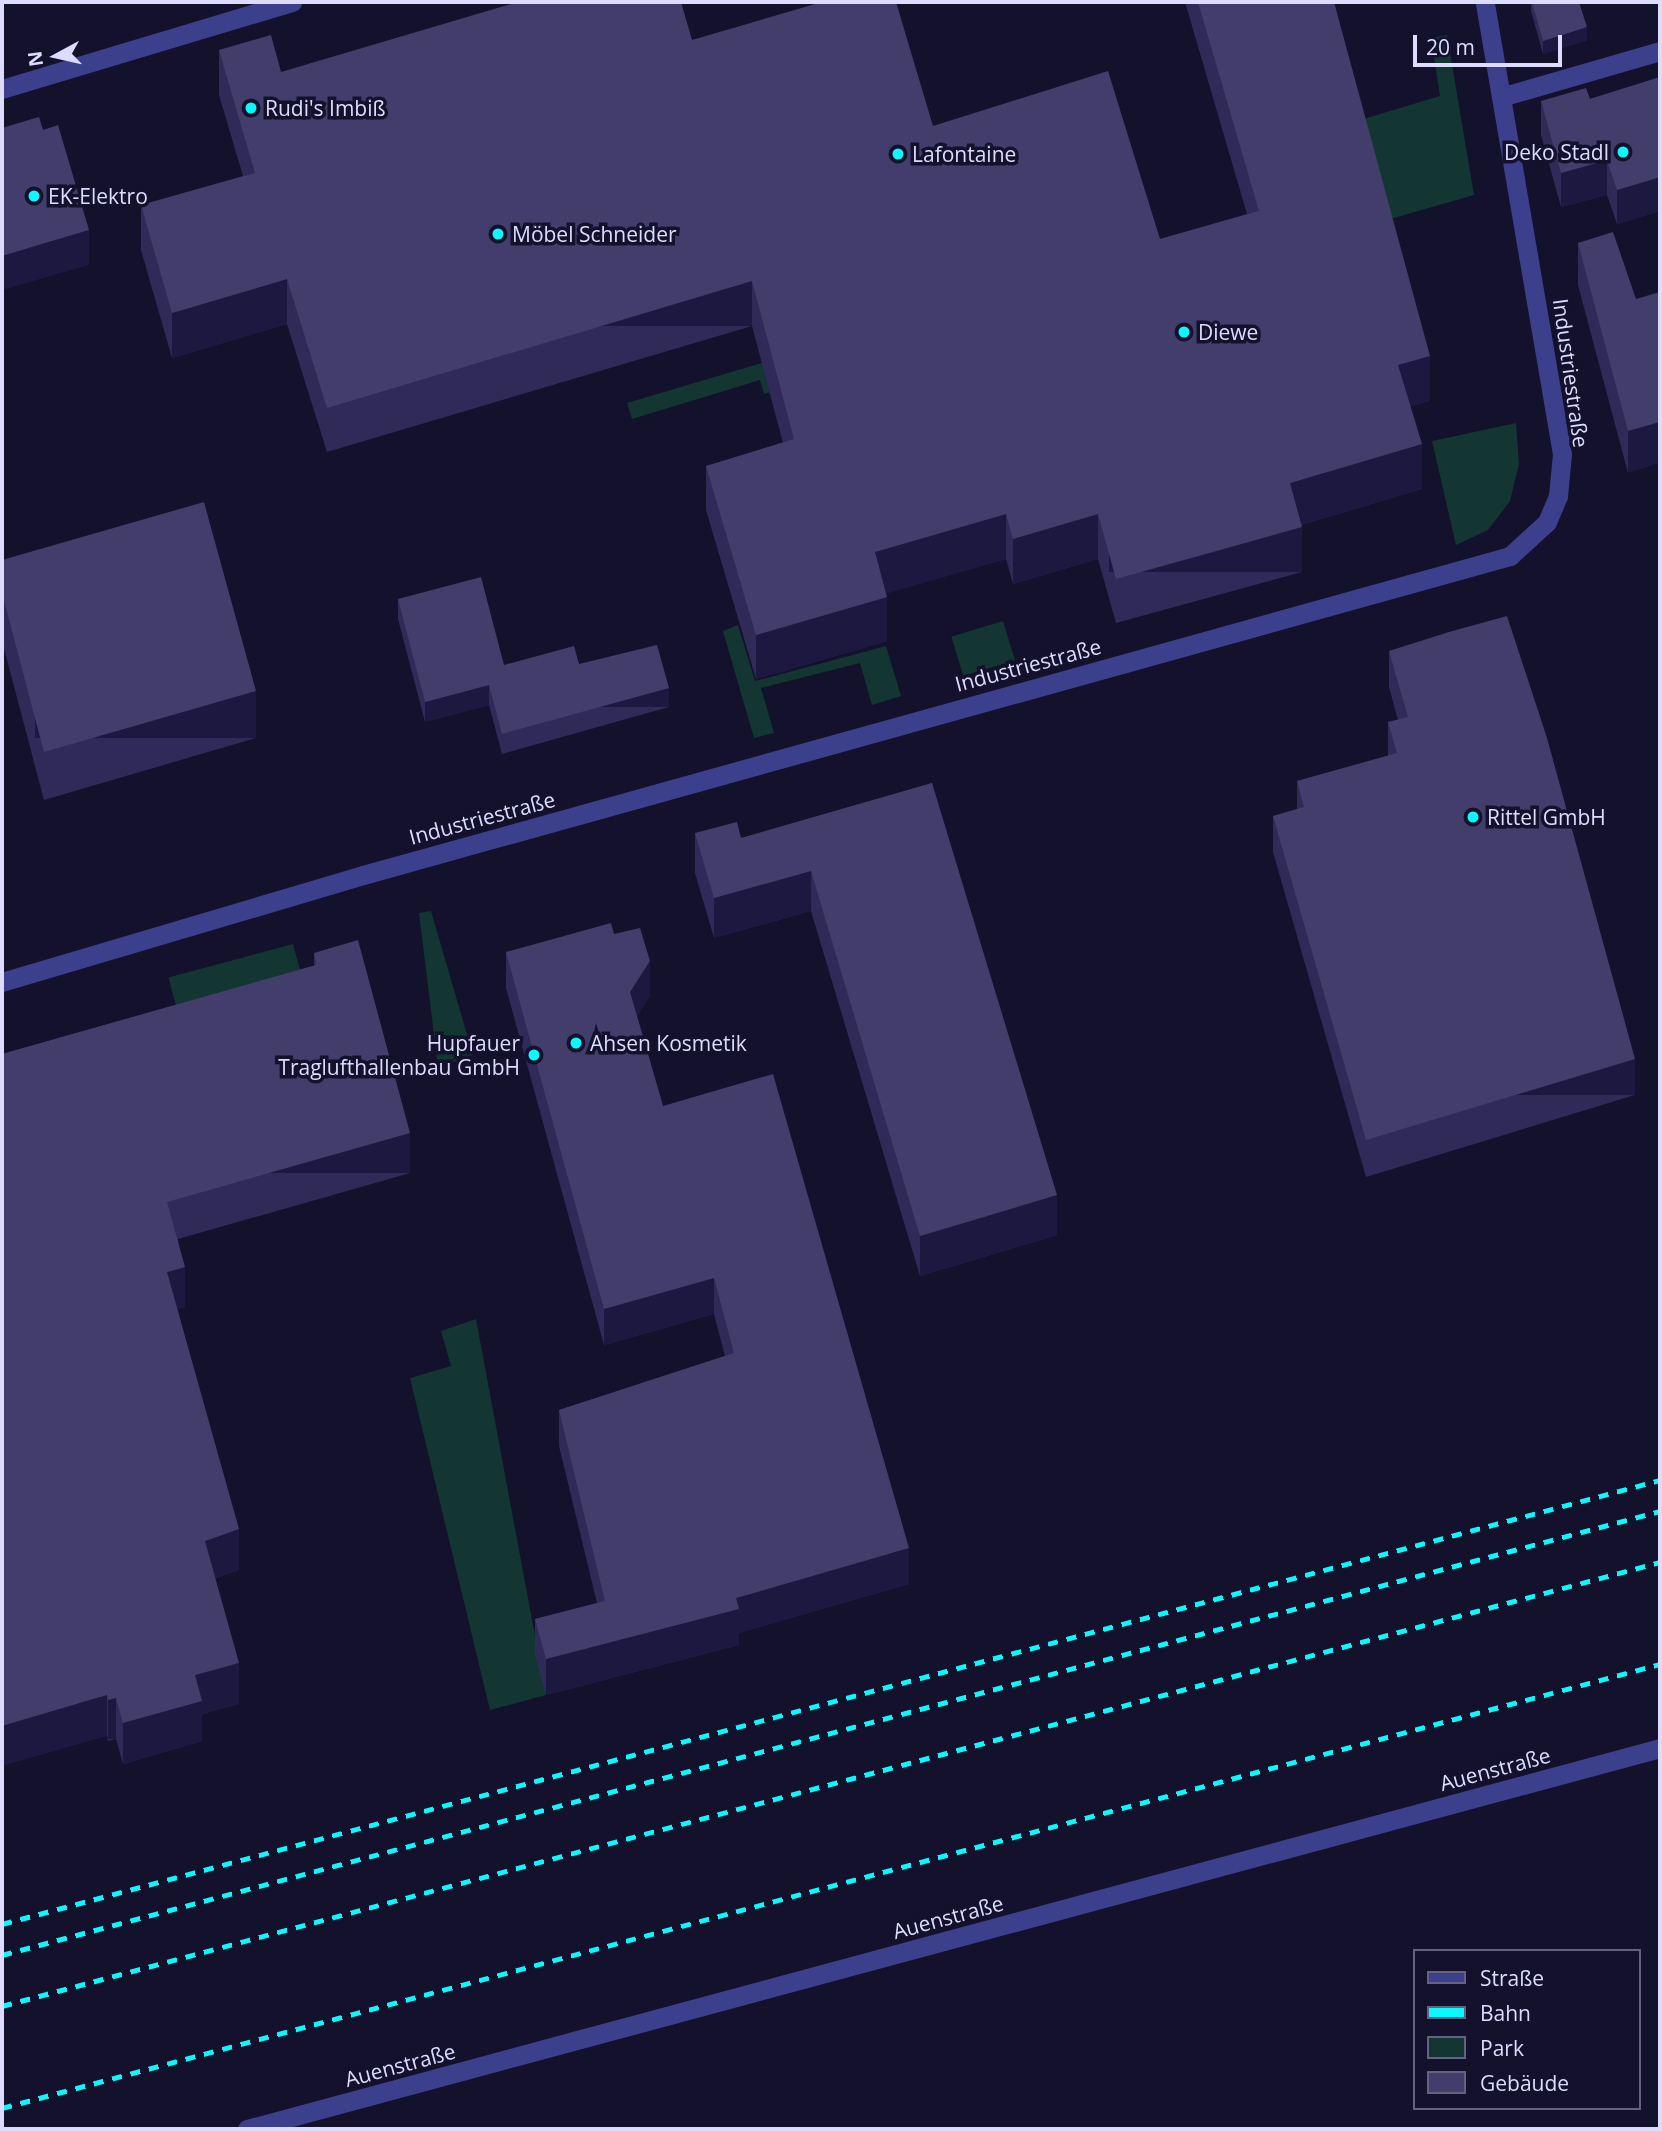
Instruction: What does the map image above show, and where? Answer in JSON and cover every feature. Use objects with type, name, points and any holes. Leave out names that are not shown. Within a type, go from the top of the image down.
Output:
[{"type":"street","points":[[2,89],[292,2]]},
{"type":"street","name":"Industriestraße","points":[[2,982],[363,875],[1510,556],[1547,522],[1558,496],[1562,454],[1485,2]]},
{"type":"street","points":[[1502,96],[1660,51]]},
{"type":"street","name":"Auenstraße","points":[[247,2129],[1660,1748]]},
{"type":"green space","points":[[1447,35],[1474,195],[1348,231],[1357,121],[1440,96],[1431,38]]},
{"type":"green space","points":[[940,310],[1000,327],[764,394],[760,380],[632,419],[627,403]]},
{"type":"green space","points":[[1516,423],[1519,464],[1510,501],[1488,530],[1456,545],[1432,441]]},
{"type":"green space","points":[[1003,621],[1015,660],[963,676],[951,637]]},
{"type":"green space","points":[[738,625],[755,681],[886,646],[901,696],[872,705],[860,663],[761,688],[774,733],[754,738],[723,631]]},
{"type":"green space","points":[[431,911],[473,1055],[438,1067],[419,913]]},
{"type":"green space","points":[[293,944],[309,1004],[184,1037],[168,977]]},
{"type":"green space","points":[[476,1319],[546,1695],[490,1710],[410,1378],[451,1366],[441,1331]]},
{"type":"building","points":[[518,2],[681,2],[692,40],[822,2],[896,2],[933,126],[1108,71],[1160,239],[1259,211],[1198,2],[1334,2],[1430,356],[1398,365],[1422,444],[1290,483],[1302,527],[1116,579],[1098,514],[1013,539],[1006,514],[875,552],[887,597],[756,635],[706,466],[794,439],[752,281],[327,408],[287,279],[172,313],[141,205],[255,173],[219,50],[271,35],[281,72]]},
{"type":"building","points":[[1532,2],[1579,2],[1587,27],[1543,41]]},
{"type":"building","points":[[1660,77],[1660,177],[1617,190],[1607,160],[1561,173],[1541,101],[1586,88],[1590,99]]},
{"type":"building","points":[[39,117],[43,130],[58,125],[89,230],[2,256],[2,128]]},
{"type":"building","points":[[1613,232],[1636,299],[1660,292],[1660,422],[1628,431],[1578,243]]},
{"type":"building","points":[[204,502],[256,691],[44,752],[2,593],[2,560]]},
{"type":"building","points":[[481,577],[504,665],[574,646],[579,664],[657,645],[669,688],[502,734],[489,685],[425,702],[398,599]]},
{"type":"building","points":[[1507,616],[1547,738],[1635,1059],[1366,1140],[1273,816],[1304,807],[1297,781],[1397,753],[1388,722],[1408,717],[1389,651]]},
{"type":"building","points":[[932,783],[1057,1195],[920,1236],[811,871],[714,898],[695,833],[737,822],[741,838]]},
{"type":"building","points":[[611,923],[614,934],[640,928],[650,961],[630,992],[663,1106],[773,1074],[909,1548],[736,1598],[739,1609],[546,1659],[535,1619],[605,1601],[559,1410],[734,1353],[714,1278],[604,1309],[506,952]]},
{"type":"building","points":[[358,940],[410,1133],[167,1202],[185,1267],[167,1272],[239,1529],[205,1541],[239,1663],[195,1675],[202,1701],[123,1723],[116,1698],[108,1700],[107,1695],[2,1726],[2,1054],[316,965],[314,953]]},
{"type":"railway","points":[[2,1924],[1660,1480]]},
{"type":"railway","points":[[2,1955],[1660,1511]]},
{"type":"railway","points":[[2,2006],[1660,1562]]},
{"type":"railway","points":[[2,2108],[1660,1664]]},
{"type":"place","name":"Rudi's Imbiß","points":[[251,108]]},
{"type":"place","name":"Deko Stadl","points":[[1623,152]]},
{"type":"place","name":"Lafontaine","points":[[898,154]]},
{"type":"place","name":"EK-Elektro","points":[[34,196]]},
{"type":"place","name":"Möbel Schneider","points":[[498,234]]},
{"type":"place","name":"Diewe","points":[[1184,332]]},
{"type":"place","name":"Rittel GmbH","points":[[1473,817]]},
{"type":"place","name":"Ahsen Kosmetik","points":[[576,1043]]},
{"type":"place","name":"Hupfauer Traglufthallenbau GmbH","points":[[534,1055]]}]
